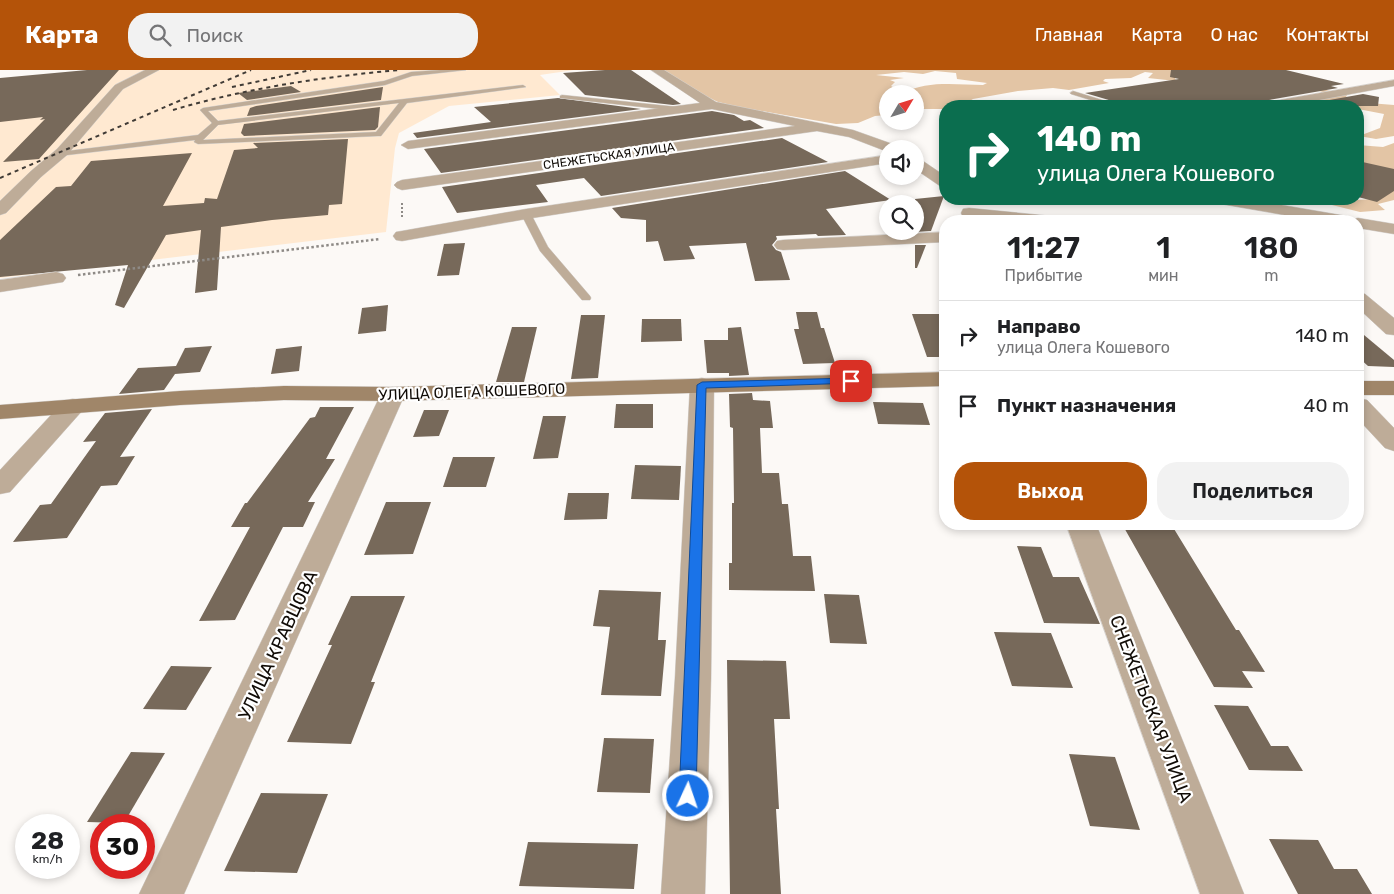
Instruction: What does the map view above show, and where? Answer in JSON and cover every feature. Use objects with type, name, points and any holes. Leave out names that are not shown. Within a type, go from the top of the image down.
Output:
[{"type":"street","points":[[0,210],[59,154],[119,87],[154,70]]},
{"type":"street","name":"СНЕЖЕТЬСКАЯ УЛИЦА","points":[[656,70],[712,104],[853,134],[879,144]]},
{"type":"street","points":[[1302,100],[1394,83]]},
{"type":"street","points":[[408,145],[712,104]]},
{"type":"street","name":"СНЕЖЕТЬСКАЯ УЛИЦА","points":[[402,185],[816,127]]},
{"type":"street","points":[[402,236],[526,214],[879,160]]},
{"type":"street","points":[[924,168],[939,179]]},
{"type":"street","points":[[1255,205],[1312,215]]},
{"type":"street","points":[[966,211],[1000,215]]},
{"type":"street","points":[[1364,224],[1394,229]]},
{"type":"street","points":[[784,245],[939,237]]},
{"type":"street","points":[[0,286],[56,278]]},
{"type":"street","points":[[1364,303],[1394,329]]},
{"type":"street","name":"УЛИЦА ОЛЕГА КОШЕВОГО","points":[[0,412],[180,398],[284,394],[393,394],[939,379]]},
{"type":"street","points":[[683,894],[693,678],[702,385]]},
{"type":"street","points":[[1364,388],[1394,388]]},
{"type":"street","name":"УЛИЦА КРАВЦОВА","points":[[161,894],[189,838],[393,394]]},
{"type":"street","points":[[0,486],[73,406]]},
{"type":"street","points":[[1364,411],[1394,442]]},
{"type":"street","name":"СНЕЖЕТЬСКАЯ УЛИЦА","points":[[1083,530],[1222,894]]},
{"type":"lane","points":[[216,123],[203,110],[385,83],[411,74],[463,70]]},
{"type":"lane","points":[[405,101],[378,134],[198,142],[200,137],[216,123],[523,87]]},
{"type":"lane","points":[[1073,93],[1096,100]]},
{"type":"lane","points":[[562,97],[591,98],[678,109]]},
{"type":"lane","points":[[59,154],[200,137]]},
{"type":"lane","points":[[526,214],[531,229],[547,254],[586,298]]},
{"type":"path","points":[[56,278],[402,236]]},
{"type":"shaded area","points":[[111,70],[574,70],[540,75],[560,95],[449,106],[399,133],[395,148],[386,232],[0,278],[0,80]]},
{"type":"shaded area","points":[[652,70],[1172,70],[1176,81],[1148,78],[1153,73],[1145,72],[1131,78],[1105,79],[1103,81],[1109,83],[1069,90],[1053,88],[1018,91],[971,100],[939,100],[939,109],[924,109],[924,86],[983,85],[987,83],[957,79],[956,73],[935,71],[923,74],[904,72],[876,75],[904,78],[890,80],[895,82],[892,85],[879,85],[879,116],[858,123],[836,124],[718,102]]},
{"type":"shaded area","points":[[1305,85],[1347,95],[1344,100],[1320,100],[1316,99],[1326,95],[1323,92],[1305,87]]},
{"type":"shaded area","points":[[1364,103],[1394,105],[1394,136],[1376,139],[1364,137],[1364,134],[1380,128],[1384,114],[1364,110]]},
{"type":"shaded area","points":[[1394,143],[1394,200],[1378,204],[1385,210],[1360,212],[1332,205],[1364,205],[1364,200],[1374,199],[1364,192],[1364,145],[1383,147]]},
{"type":"building","points":[[87,70],[119,70],[39,159],[3,162],[45,119],[40,120],[43,117],[0,122],[0,78]]},
{"type":"building","points":[[631,70],[681,104],[673,105],[585,95],[563,73]]},
{"type":"building","points":[[1171,70],[1286,70],[1344,84],[1331,86],[1338,88],[1269,100],[1109,100],[1085,93],[1179,79],[1170,77]]},
{"type":"building","points":[[291,86],[301,92],[247,100],[238,93]]},
{"type":"building","points":[[383,87],[381,100],[247,116],[250,108],[256,106]]},
{"type":"building","points":[[1363,94],[1379,97],[1378,106],[1364,106],[1364,100],[1330,100]]},
{"type":"building","points":[[558,98],[641,109],[417,138],[413,133],[491,122],[474,107]]},
{"type":"building","points":[[380,107],[378,127],[375,130],[244,136],[241,133],[244,124]]},
{"type":"building","points":[[712,111],[734,115],[744,121],[750,120],[764,128],[441,173],[424,149]]},
{"type":"building","points":[[782,138],[828,162],[601,196],[584,178],[536,185],[548,202],[457,213],[442,187]]},
{"type":"building","points":[[348,139],[342,204],[329,205],[328,215],[221,227],[217,290],[195,293],[201,230],[166,235],[124,308],[115,305],[128,265],[0,277],[0,240],[56,187],[71,186],[91,161],[192,153],[163,206],[204,203],[205,198],[217,199],[234,150],[258,148],[253,143]]},
{"type":"building","points":[[1364,162],[1394,169],[1394,191],[1377,202],[1364,199]]},
{"type":"building","points":[[845,171],[883,195],[879,195],[879,202],[826,209],[846,235],[776,236],[777,239],[772,245],[781,252],[790,280],[755,281],[746,243],[689,246],[695,259],[664,261],[658,241],[646,242],[646,220],[621,218],[612,208]]},
{"type":"building","points":[[939,197],[939,205],[941,205],[931,231],[924,231],[924,198]]},
{"type":"building","points":[[465,243],[459,275],[437,276],[444,244]]},
{"type":"building","points":[[915,245],[926,245],[917,268],[915,268]]},
{"type":"building","points":[[388,305],[386,331],[358,334],[362,308]]},
{"type":"building","points":[[796,312],[817,312],[821,328],[824,328],[835,363],[803,364],[794,329],[799,329]]},
{"type":"building","points":[[912,314],[939,314],[939,357],[927,357]]},
{"type":"building","points":[[581,315],[605,315],[598,378],[571,379]]},
{"type":"building","points":[[642,319],[681,319],[682,341],[641,342]]},
{"type":"building","points":[[512,327],[537,327],[524,382],[496,382]]},
{"type":"building","points":[[741,327],[749,375],[729,376],[729,373],[707,373],[704,340],[728,340],[728,328]]},
{"type":"building","points":[[1364,335],[1394,360],[1394,367],[1368,366],[1364,362]]},
{"type":"building","points":[[212,346],[200,372],[175,374],[164,390],[119,394],[138,368],[176,366],[185,348]]},
{"type":"building","points":[[302,346],[299,371],[271,374],[276,349]]},
{"type":"building","points":[[752,393],[753,400],[770,401],[773,428],[760,428],[762,473],[779,473],[782,504],[788,504],[793,556],[811,556],[815,591],[729,590],[729,563],[732,563],[732,503],[734,503],[733,428],[730,427],[729,394]]},
{"type":"building","points":[[873,402],[923,403],[930,425],[878,424]]},
{"type":"building","points":[[616,404],[653,404],[653,428],[614,428]]},
{"type":"building","points":[[320,407],[354,407],[326,459],[335,459],[308,502],[315,502],[303,527],[283,527],[235,620],[199,621],[250,527],[231,527],[245,503],[247,503],[310,418],[315,417]]},
{"type":"building","points":[[152,409],[120,457],[135,456],[117,485],[101,486],[67,538],[13,542],[40,505],[51,504],[96,441],[83,442],[105,413]]},
{"type":"building","points":[[424,410],[449,410],[439,436],[413,437]]},
{"type":"building","points":[[543,416],[566,416],[558,458],[533,459]]},
{"type":"building","points":[[453,457],[495,457],[486,487],[443,487]]},
{"type":"building","points":[[635,465],[681,466],[679,500],[631,499]]},
{"type":"building","points":[[568,493],[609,493],[607,519],[564,520]]},
{"type":"building","points":[[386,502],[431,502],[413,554],[364,555]]},
{"type":"building","points":[[1125,530],[1175,530],[1236,630],[1239,630],[1265,672],[1242,671],[1253,688],[1214,687]]},
{"type":"building","points":[[1017,546],[1041,547],[1053,577],[1079,577],[1100,624],[1044,623]]},
{"type":"building","points":[[599,590],[661,592],[658,640],[666,640],[661,696],[601,695],[610,627],[593,626]]},
{"type":"building","points":[[824,594],[859,595],[867,644],[830,643]]},
{"type":"building","points":[[351,596],[405,596],[371,682],[375,682],[351,744],[287,742],[332,645],[328,645]]},
{"type":"building","points":[[994,632],[1051,633],[1073,688],[1012,686]]},
{"type":"building","points":[[727,660],[786,661],[790,719],[774,719],[779,809],[776,809],[781,894],[730,894]]},
{"type":"building","points":[[171,666],[212,667],[186,710],[143,709]]},
{"type":"building","points":[[1214,705],[1248,706],[1271,746],[1288,746],[1303,771],[1249,770]]},
{"type":"building","points":[[604,738],[654,739],[650,793],[597,792]]},
{"type":"building","points":[[131,752],[165,753],[129,814],[92,814]]},
{"type":"building","points":[[1069,754],[1115,757],[1140,830],[1090,826]]},
{"type":"building","points":[[261,793],[328,794],[297,873],[224,871]]},
{"type":"building","points":[[1269,839],[1318,840],[1334,869],[1357,869],[1372,894],[1298,894]]},
{"type":"building","points":[[528,842],[638,844],[634,889],[519,886]]},
{"type":"railway","points":[[0,178],[251,70]]},
{"type":"railway","points":[[232,87],[311,70]]},
{"type":"railway","points":[[173,110],[229,95],[285,84],[399,70]]},
{"type":"route","points":[[688,796],[702,385],[851,381]]}]
